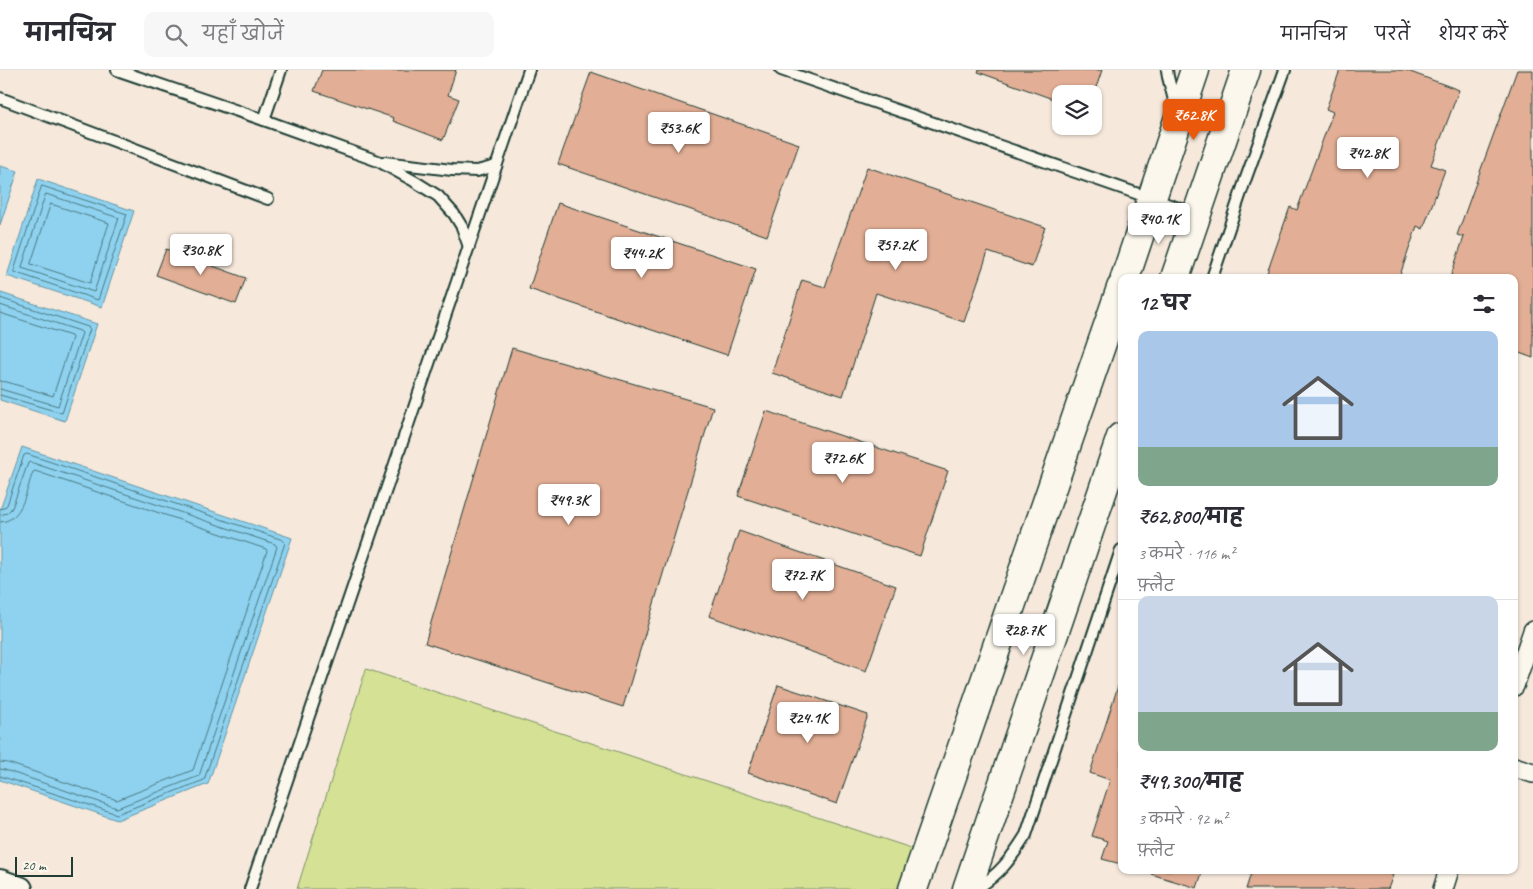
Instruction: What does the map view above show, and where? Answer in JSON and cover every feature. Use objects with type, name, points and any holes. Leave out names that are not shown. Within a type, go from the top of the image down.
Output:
[{"type":"main road","points":[[1126,274],[1195,70]]},
{"type":"main road","points":[[1177,274],[1246,70]]},
{"type":"main road","points":[[913,889],[1118,297]]},
{"type":"main road","points":[[967,889],[1118,445]]},
{"type":"street","points":[[1518,674],[1533,631]]},
{"type":"street","points":[[1518,768],[1533,773]]},
{"type":"street","points":[[1443,889],[1448,874]]},
{"type":"street","points":[[0,882],[20,889]]},
{"type":"lane","points":[[117,70],[378,161],[438,196],[454,214],[462,227],[469,247]]},
{"type":"lane","points":[[264,120],[281,70]]},
{"type":"lane","points":[[250,889],[529,70]]},
{"type":"lane","points":[[781,70],[1197,214]]},
{"type":"lane","points":[[1168,70],[1168,77],[1179,118]]},
{"type":"lane","points":[[1213,274],[1285,70]]},
{"type":"lane","points":[[0,98],[268,199]]},
{"type":"lane","points":[[378,161],[452,170],[477,171],[496,166]]},
{"type":"lane","points":[[976,889],[1001,870],[1012,858],[1026,835],[1118,559]]},
{"type":"green space","points":[[366,669],[914,849],[899,889],[297,889]]},
{"type":"water","points":[[0,166],[18,171],[0,225]]},
{"type":"water","points":[[38,179],[134,211],[102,307],[7,276]]},
{"type":"water","points":[[1,293],[97,324],[65,421],[0,400]]},
{"type":"water","points":[[22,447],[292,538],[208,784],[117,820],[0,780],[0,510]]},
{"type":"building","points":[[322,70],[456,70],[448,95],[459,99],[443,140],[393,121],[394,118],[314,91]]},
{"type":"building","points":[[979,70],[1102,70],[1097,85],[1052,85],[1052,99],[978,72]]},
{"type":"building","points":[[1340,70],[1405,70],[1459,90],[1431,165],[1445,170],[1423,229],[1417,226],[1400,274],[1267,273],[1290,207],[1297,210],[1333,112],[1326,109]]},
{"type":"building","points":[[1517,70],[1533,70],[1533,358],[1518,352],[1518,274],[1451,274],[1464,237],[1457,235]]},
{"type":"building","points":[[591,72],[799,144],[767,236],[558,164]]},
{"type":"building","points":[[867,167],[1045,227],[1032,267],[988,252],[964,322],[876,293],[843,396],[772,373],[802,280],[825,287]]},
{"type":"building","points":[[558,203],[756,269],[727,355],[529,289]]},
{"type":"building","points":[[166,249],[246,278],[236,304],[156,275]]},
{"type":"building","points":[[512,348],[713,407],[623,707],[425,643]]},
{"type":"building","points":[[766,411],[948,471],[920,556],[738,496]]},
{"type":"building","points":[[739,531],[896,586],[866,671],[709,616]]},
{"type":"building","points":[[778,685],[868,715],[837,804],[748,773]]},
{"type":"building","points":[[1118,686],[1118,863],[1102,859],[1108,841],[1092,836],[1110,780],[1090,773]]},
{"type":"building","points":[[1151,874],[1202,874],[1197,888]]},
{"type":"building","points":[[1251,874],[1393,875],[1388,889],[1246,889]]}]
